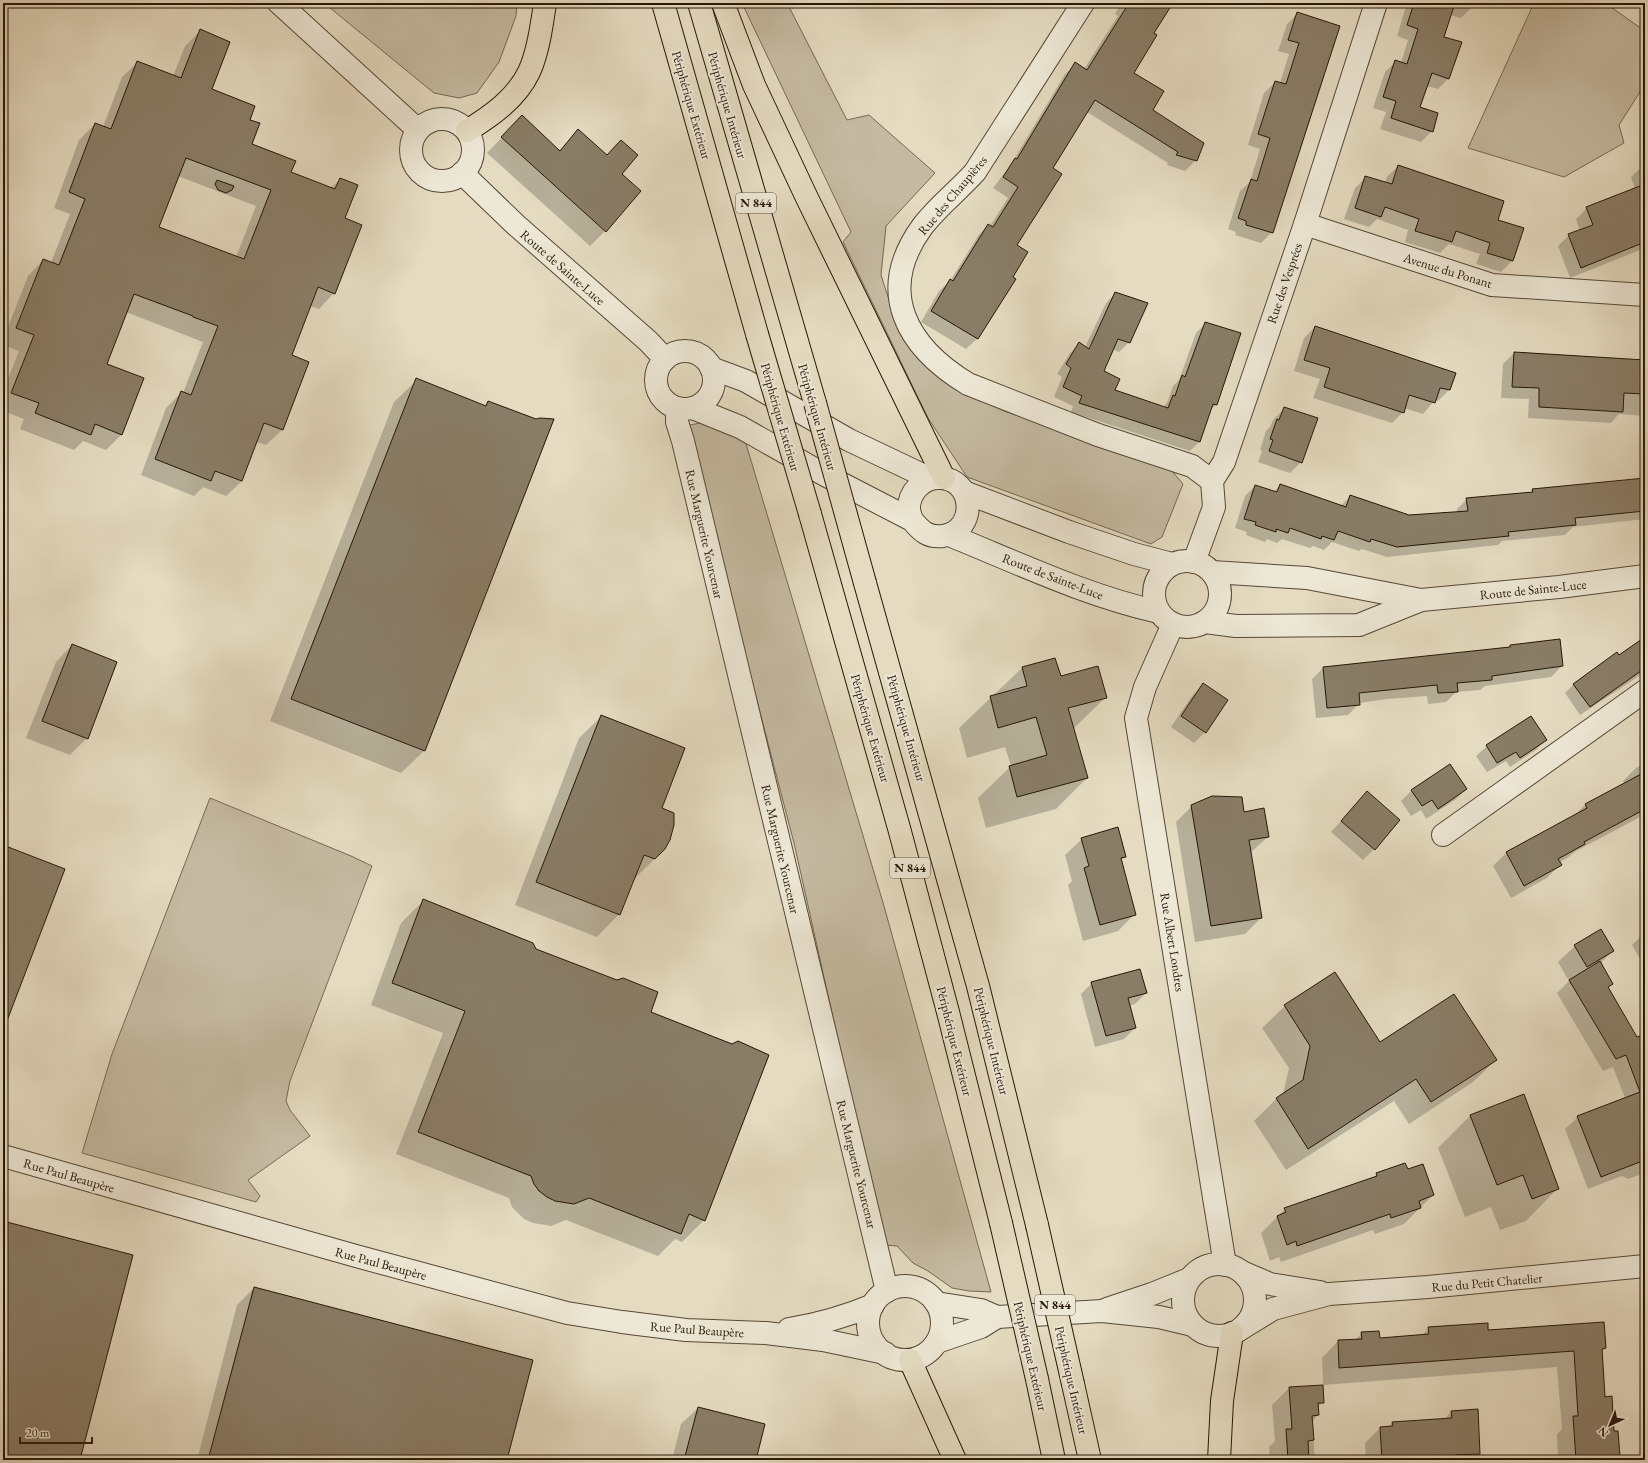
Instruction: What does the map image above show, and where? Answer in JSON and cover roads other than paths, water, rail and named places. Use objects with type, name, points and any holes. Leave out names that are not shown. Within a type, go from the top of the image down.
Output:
[{"type":"highway","points":[[467,131],[502,106],[514,94],[529,72],[541,33],[545,3]]},
{"type":"highway","name":"Périphérique Extérieur","points":[[663,3],[899,828],[948,1012],[1001,1223],[1054,1460]]},
{"type":"highway","name":"Périphérique Intérieur","points":[[699,3],[815,403],[978,986],[1037,1226],[1090,1460]]},
{"type":"highway","points":[[723,3],[754,85],[937,479]]},
{"type":"highway","points":[[1219,1460],[1222,1401],[1237,1331]]},
{"type":"highway","points":[[910,1360],[955,1460]]},
{"type":"street","points":[[279,3],[418,130]]},
{"type":"street","name":"Rue des Chaupières","points":[[1083,3],[975,172],[963,186],[931,216],[916,238],[902,270],[900,282],[900,302],[910,328],[925,350],[938,363],[968,384],[1098,435],[1192,466],[1212,481]]},
{"type":"street","name":"Rue des Vesprées","points":[[1212,481],[1224,462],[1285,278],[1305,224],[1376,3]]},
{"type":"street","points":[[442,119],[456,122],[467,131],[471,139],[473,149],[472,158],[468,166],[456,178],[441,181],[426,176],[418,170],[413,160],[411,150],[413,140],[418,130],[429,122],[442,119]]},
{"type":"street","name":"Route de Sainte-Luce","points":[[462,173],[516,225],[648,341],[665,359]]},
{"type":"street","name":"Avenue du Ponant","points":[[1305,224],[1492,285],[1645,295]]},
{"type":"street","points":[[685,351],[695,353],[704,359],[711,368],[714,380],[711,392],[704,402],[685,408],[666,402],[659,393],[656,381],[658,369],[665,359],[674,354],[685,351]]},
{"type":"street","points":[[711,368],[746,381],[849,440],[937,479],[959,486],[964,492],[968,502],[968,512],[958,530],[949,535]]},
{"type":"street","name":"Route de Sainte-Luce","points":[[685,408],[740,427],[825,475],[912,520],[921,531],[935,537],[949,535],[1062,581],[1166,618]]},
{"type":"street","name":"Rue Marguerite Yourcenar","points":[[685,408],[677,422],[685,449],[880,1298]]},
{"type":"street","points":[[912,520],[909,508],[913,493],[919,485],[937,479]]},
{"type":"street","points":[[1203,567],[1214,507],[1212,481]]},
{"type":"street","points":[[964,492],[1069,532],[1134,554],[1172,564]]},
{"type":"street","points":[[1179,562],[1203,567],[1218,580],[1220,598],[1218,608],[1213,616],[1205,622],[1190,628],[1181,627],[1166,618],[1154,599],[1155,585],[1162,573],[1172,564],[1179,562]]},
{"type":"street","name":"Route de Sainte-Luce","points":[[1203,567],[1307,578],[1421,600],[1559,587],[1645,576]]},
{"type":"street","name":"Route de Sainte-Luce","points":[[1205,622],[1236,626],[1359,625],[1421,600]]},
{"type":"street","name":"Rue Albert Londres","points":[[1166,618],[1136,718],[1234,1268]]},
{"type":"street","points":[[1443,835],[1645,691]]},
{"type":"street","name":"Rue Paul Beaupère","points":[[3,1156],[356,1256],[567,1313],[686,1330],[766,1333],[823,1340],[885,1353]]},
{"type":"street","points":[[1215,1264],[1234,1268],[1251,1285],[1255,1300],[1251,1315],[1237,1331],[1218,1336],[1209,1335],[1200,1331],[1187,1317],[1183,1304],[1183,1294],[1190,1280],[1196,1272],[1215,1264]]},
{"type":"street","name":"Rue du Petit Chatelier","points":[[1237,1331],[1273,1309],[1329,1294],[1428,1287],[1645,1266]]},
{"type":"street","name":"Rue du Petit Chatelier","points":[[1234,1268],[1270,1284],[1329,1294]]},
{"type":"street","points":[[1102,1310],[1190,1280]]},
{"type":"street","points":[[910,1286],[925,1292],[936,1303],[942,1319],[941,1335],[926,1354],[910,1360],[901,1360],[885,1353],[873,1340],[870,1332],[869,1318],[880,1298],[894,1288],[910,1286]]},
{"type":"street","name":"Rue Paul Beaupère","points":[[766,1333],[820,1324],[849,1316],[880,1298]]},
{"type":"street","points":[[936,1303],[981,1310],[997,1317],[1102,1310],[1159,1317],[1193,1325]]},
{"type":"street","points":[[937,1342],[981,1327],[997,1317]]}]
